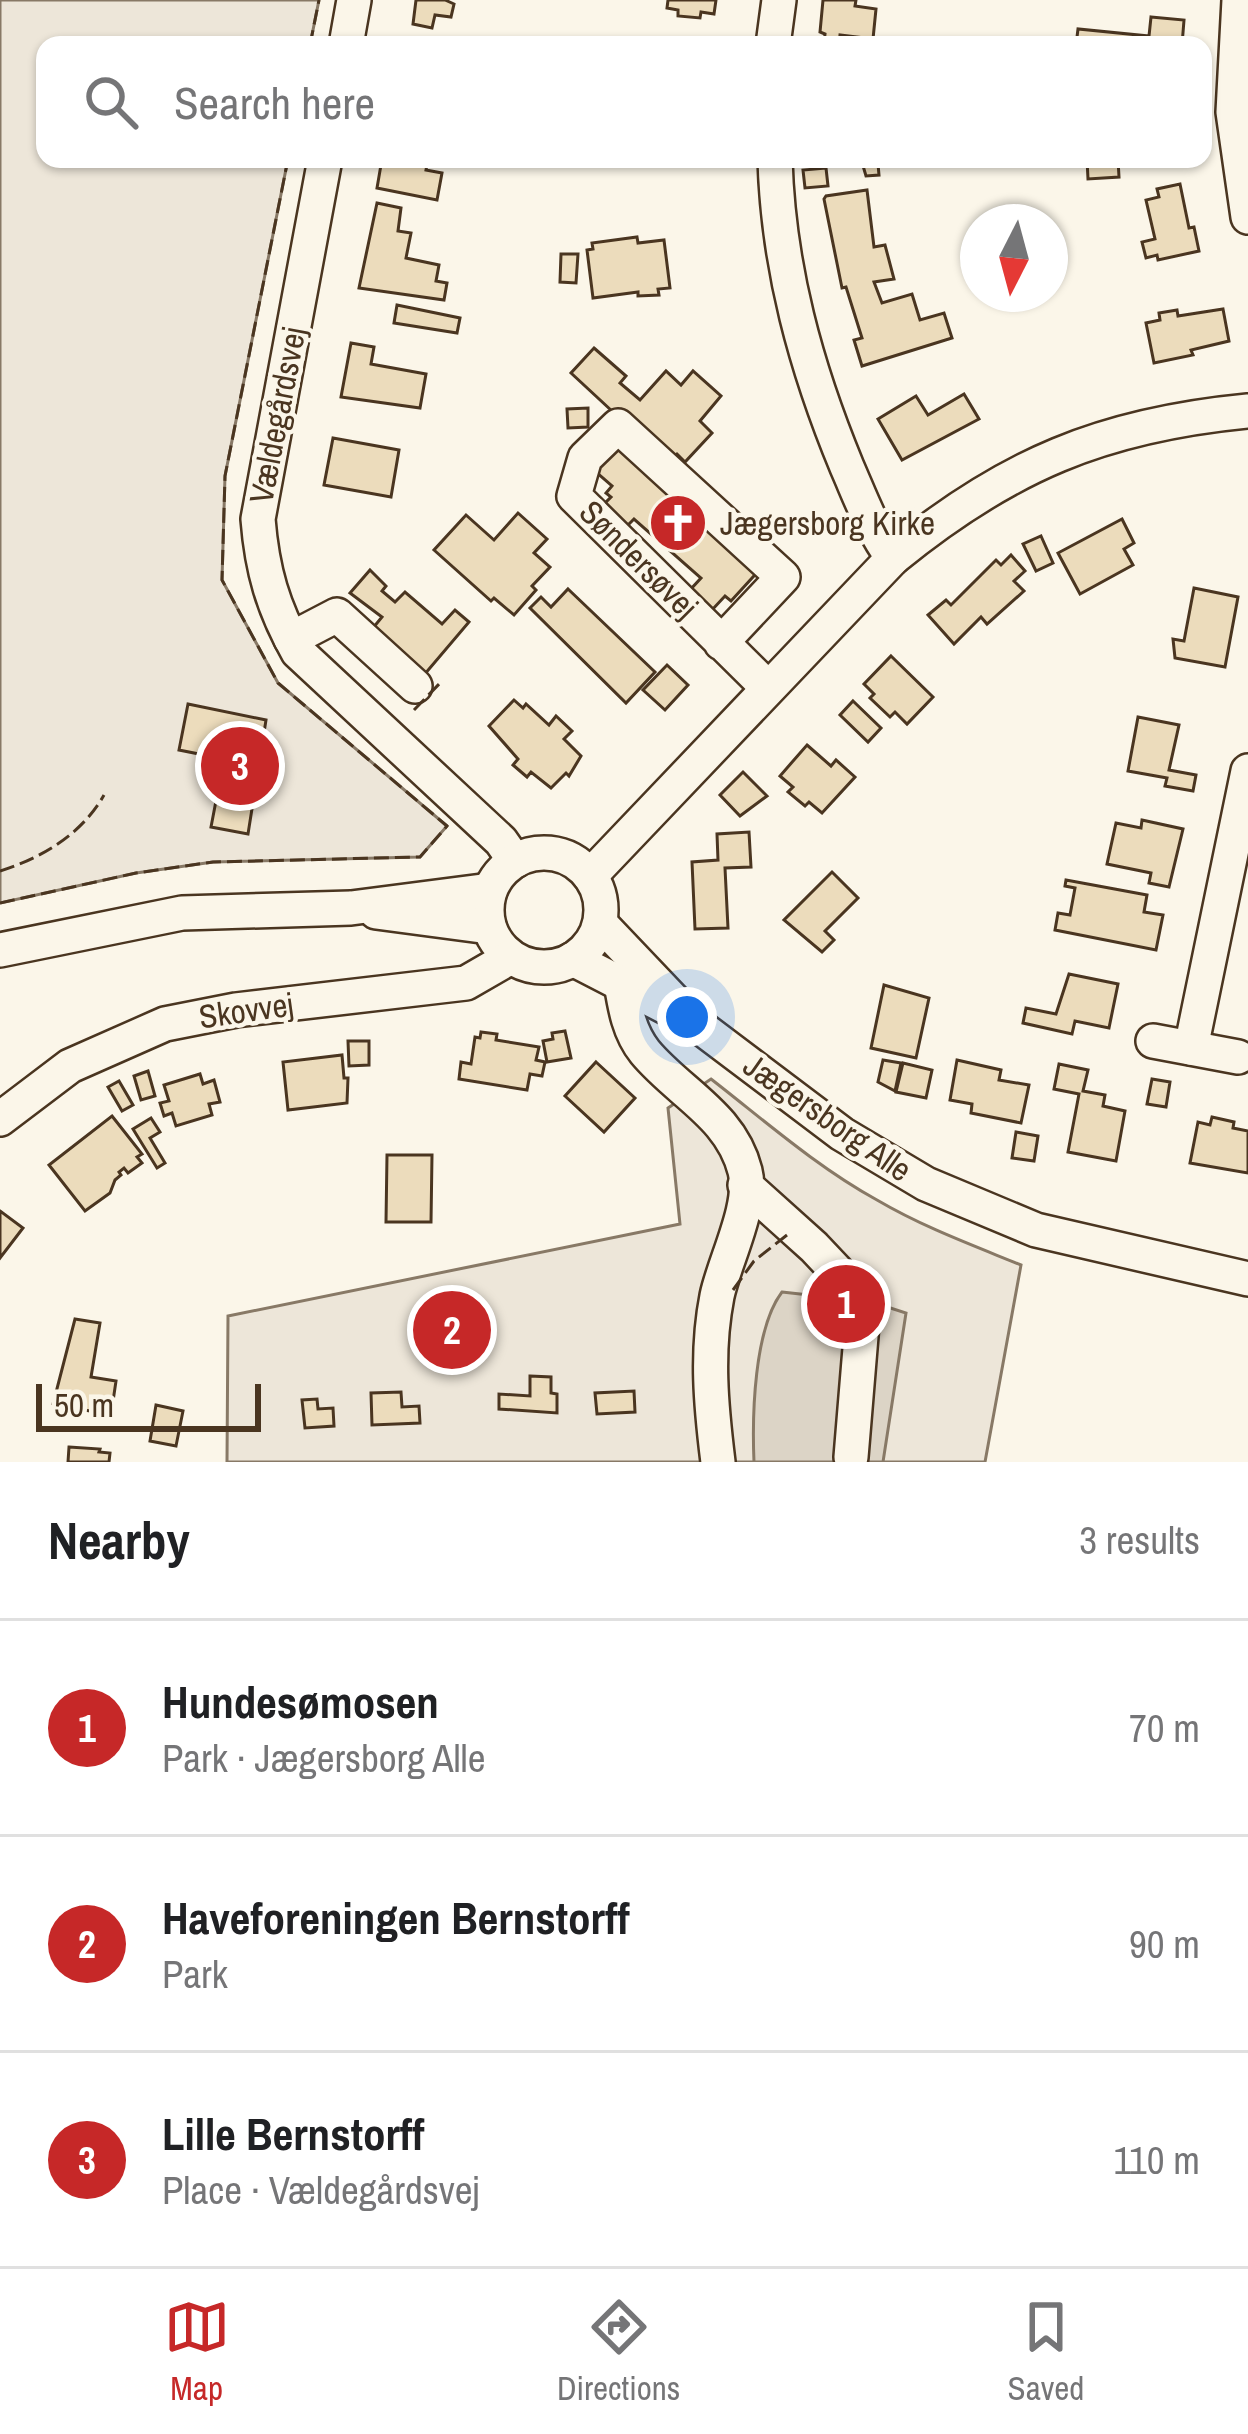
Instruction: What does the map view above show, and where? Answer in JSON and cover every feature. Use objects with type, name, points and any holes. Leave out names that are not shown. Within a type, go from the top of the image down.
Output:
[{"type":"street","points":[[348,36],[354,0]]},
{"type":"street","points":[[774,36],[779,0]]},
{"type":"street","points":[[1238,0],[1233,112],[1248,218]]},
{"type":"street","name":"Vældegårdsvej","points":[[323,168],[258,519],[262,567],[276,612],[291,639],[333,686],[501,841],[515,861]]},
{"type":"street","points":[[776,168],[790,289],[815,391],[875,534],[893,558]]},
{"type":"street","points":[[590,875],[893,558],[941,519],[1014,472],[1083,442],[1176,418],[1248,410]]},
{"type":"street","name":"Søndersøvej","points":[[721,643],[783,577],[618,426],[585,458],[574,496],[721,643],[768,688]]},
{"type":"street","points":[[291,639],[337,615],[415,686]]},
{"type":"street","points":[[1191,1048],[1248,771]]},
{"type":"street","points":[[536,853],[556,854],[590,875],[600,899],[600,923],[588,947],[553,967],[536,967],[511,957],[489,927],[490,890],[499,875],[515,861],[536,853]]},
{"type":"street","points":[[0,950],[182,913],[351,908],[490,890]]},
{"type":"street","points":[[351,908],[489,927]]},
{"type":"street","name":"Jægersborg Alle","points":[[600,923],[691,1020]]},
{"type":"street","name":"Skovvej","points":[[0,1119],[70,1066],[165,1024],[236,1010],[466,983],[511,957]]},
{"type":"street","name":"Jægersborg Alle","points":[[573,959],[691,1020],[842,1134],[926,1184],[1036,1230],[1248,1279]]},
{"type":"street","points":[[621,983],[628,1024],[645,1052],[720,1120],[746,1173],[740,1226],[718,1292],[710,1346],[718,1462]]},
{"type":"street","points":[[1154,1040],[1238,1057]]},
{"type":"street","points":[[745,1185],[864,1300],[851,1457]]},
{"type":"shaded area","points":[[0,0],[319,0],[312,36],[36,36],[36,168],[286,168],[225,476],[222,580],[278,683],[447,826],[420,857],[213,862],[136,873],[0,903]]},
{"type":"shaded area","points":[[711,1079],[855,1187],[930,1227],[1021,1265],[985,1462],[227,1462],[228,1316],[680,1224],[668,1108]]},
{"type":"shaded area","points":[[782,1292],[872,1302],[906,1313],[883,1462],[754,1462],[760,1350]]},
{"type":"building","points":[[416,0],[454,4],[451,17],[435,15],[432,28],[413,24]]},
{"type":"building","points":[[668,0],[716,0],[714,14],[678,16],[678,10],[667,8]]},
{"type":"building","points":[[823,0],[856,0],[855,6],[876,9],[873,36],[825,36],[820,32]]},
{"type":"building","points":[[1151,17],[1184,20],[1183,36],[1149,36]]},
{"type":"building","points":[[1078,29],[1149,36],[1077,36]]},
{"type":"building","points":[[380,168],[426,168],[442,173],[437,200],[377,188]]},
{"type":"building","points":[[826,168],[828,186],[805,188],[803,170]]},
{"type":"building","points":[[864,168],[878,168],[879,175],[866,176]]},
{"type":"building","points":[[1087,168],[1118,168],[1119,177],[1088,179]]},
{"type":"building","points":[[1180,184],[1199,251],[1146,258],[1142,242],[1155,239],[1146,200],[1159,197],[1157,189]]},
{"type":"building","points":[[867,190],[874,247],[885,245],[894,279],[874,282],[882,303],[912,294],[920,320],[944,313],[952,338],[862,366],[854,340],[862,338],[846,287],[842,288],[824,199]]},
{"type":"building","points":[[377,203],[401,208],[398,231],[411,233],[406,258],[439,265],[436,281],[447,283],[444,300],[359,288]]},
{"type":"building","points":[[637,237],[638,243],[664,240],[670,288],[658,289],[659,295],[638,296],[638,292],[593,298],[587,250],[593,249],[592,243]]},
{"type":"building","points":[[561,254],[578,254],[576,283],[560,282]]},
{"type":"building","points":[[397,305],[460,318],[457,333],[394,323]]},
{"type":"building","points":[[1223,309],[1229,341],[1154,363],[1146,323],[1160,320],[1159,313],[1177,310],[1178,316]]},
{"type":"building","points":[[351,343],[374,347],[371,364],[426,374],[420,408],[341,397]]},
{"type":"building","points":[[594,348],[626,376],[620,383],[640,400],[666,371],[681,385],[693,371],[721,396],[700,421],[712,433],[685,462],[677,454],[668,463],[571,373]]},
{"type":"building","points":[[964,394],[979,419],[902,460],[878,419],[916,396],[928,415]]},
{"type":"building","points":[[588,408],[588,427],[568,428],[567,409]]},
{"type":"building","points":[[333,438],[399,450],[391,497],[324,485]]},
{"type":"building","name":"Jægersborg Kirke","points":[[618,445],[763,566],[731,601],[725,596],[712,610],[690,590],[701,578],[634,519],[625,528],[601,507],[611,497],[606,493],[612,486],[595,471]]},
{"type":"building","points":[[518,513],[547,539],[534,553],[550,567],[514,615],[494,598],[491,601],[434,550],[466,515],[494,540]]},
{"type":"building","points":[[1122,519],[1134,543],[1124,549],[1133,565],[1080,594],[1058,553]]},
{"type":"building","points":[[1041,536],[1053,563],[1036,571],[1023,544]]},
{"type":"building","points":[[1011,555],[1025,571],[1014,581],[1024,591],[987,624],[981,617],[954,644],[928,615],[946,600],[951,605],[996,560],[1001,565]]},
{"type":"building","points":[[370,570],[395,602],[405,592],[442,624],[455,610],[469,622],[424,675],[368,634],[382,617],[350,593]]},
{"type":"building","points":[[1194,588],[1238,597],[1225,667],[1175,658],[1173,639],[1184,641]]},
{"type":"building","points":[[568,589],[655,672],[626,703],[530,608],[541,597],[551,607]]},
{"type":"building","points":[[891,656],[933,697],[907,724],[895,712],[890,717],[870,698],[874,694],[864,684]]},
{"type":"building","points":[[667,665],[688,685],[665,710],[643,690]]},
{"type":"building","points":[[514,700],[523,708],[526,704],[549,725],[556,716],[572,731],[564,739],[581,756],[569,776],[566,773],[551,788],[513,765],[518,759],[489,726]]},
{"type":"building","points":[[853,701],[881,728],[868,742],[840,715]]},
{"type":"building","points":[[188,704],[266,720],[248,834],[211,827],[224,759],[179,750]]},
{"type":"building","points":[[1138,717],[1179,725],[1169,770],[1196,775],[1193,791],[1165,786],[1167,778],[1128,771]]},
{"type":"building","points":[[807,745],[831,766],[836,760],[855,777],[822,813],[788,792],[793,787],[780,776]]},
{"type":"building","points":[[743,772],[767,796],[740,816],[720,795]]},
{"type":"building","points":[[1142,820],[1183,829],[1169,887],[1149,883],[1151,873],[1107,864],[1116,823],[1141,828]]},
{"type":"building","points":[[749,832],[751,867],[725,868],[728,928],[695,929],[692,862],[718,860],[717,834]]},
{"type":"building","points":[[832,872],[858,898],[825,931],[834,940],[822,952],[784,920]]},
{"type":"building","points":[[1066,880],[1147,895],[1144,912],[1163,915],[1156,950],[1055,930],[1058,913],[1070,915],[1075,888],[1065,886]]},
{"type":"building","points":[[1069,974],[1118,984],[1109,1028],[1075,1021],[1072,1034],[1023,1023],[1026,1008],[1056,1014]]},
{"type":"building","points":[[884,985],[929,998],[916,1058],[871,1048]]},
{"type":"building","points":[[565,1031],[571,1058],[547,1062],[543,1041]]},
{"type":"building","points":[[481,1032],[497,1034],[496,1040],[539,1047],[536,1060],[545,1062],[542,1076],[530,1074],[527,1090],[459,1079],[461,1062],[471,1064],[475,1037],[480,1038]]},
{"type":"building","points":[[348,1041],[369,1041],[369,1065],[349,1066]]},
{"type":"building","points":[[342,1055],[347,1103],[288,1110],[283,1062]]},
{"type":"building","points":[[883,1060],[901,1063],[895,1091],[878,1082]]},
{"type":"building","points":[[957,1060],[1001,1070],[999,1080],[1029,1085],[1021,1123],[971,1113],[972,1104],[950,1100]]},
{"type":"building","points":[[596,1062],[635,1098],[604,1132],[565,1096]]},
{"type":"building","points":[[903,1063],[932,1070],[926,1098],[896,1092]]},
{"type":"building","points":[[1059,1064],[1088,1070],[1083,1091],[1105,1095],[1103,1106],[1125,1111],[1116,1161],[1068,1152],[1079,1094],[1054,1089]]},
{"type":"building","points":[[148,1071],[155,1096],[141,1100],[134,1076]]},
{"type":"building","points":[[200,1074],[203,1084],[214,1080],[220,1102],[209,1104],[212,1115],[176,1126],[172,1113],[164,1116],[160,1103],[169,1101],[164,1085]]},
{"type":"building","points":[[1152,1079],[1170,1082],[1166,1107],[1147,1104]]},
{"type":"building","points":[[119,1081],[133,1105],[122,1111],[108,1087]]},
{"type":"building","points":[[112,1116],[142,1154],[137,1157],[142,1163],[128,1173],[124,1168],[119,1172],[110,1193],[85,1211],[49,1165]]},
{"type":"building","points":[[1212,1117],[1248,1131],[1248,1173],[1190,1163],[1198,1122],[1210,1125]]},
{"type":"building","points":[[151,1118],[160,1132],[150,1138],[165,1163],[157,1168],[133,1129]]},
{"type":"building","points":[[1016,1132],[1038,1136],[1034,1161],[1012,1158]]},
{"type":"building","points":[[387,1155],[432,1155],[431,1222],[386,1222]]},
{"type":"building","points":[[0,1211],[23,1228],[0,1258]]},
{"type":"building","points":[[75,1319],[100,1323],[91,1377],[116,1381],[111,1415],[53,1404]]},
{"type":"building","points":[[530,1376],[551,1377],[557,1413],[499,1409],[499,1394],[530,1396]]},
{"type":"building","points":[[634,1391],[635,1412],[597,1414],[595,1393]]},
{"type":"building","points":[[401,1392],[402,1407],[419,1406],[420,1423],[372,1425],[371,1393]]},
{"type":"building","points":[[317,1399],[318,1409],[333,1408],[334,1426],[305,1428],[302,1400]]},
{"type":"building","points":[[156,1405],[183,1411],[176,1446],[150,1441]]},
{"type":"building","points":[[69,1447],[100,1449],[110,1453],[109,1462],[68,1462]]},
{"type":"fence","points":[[312,36],[319,0]]},
{"type":"fence","points":[[0,903],[136,873],[213,862],[420,857],[447,826],[278,683],[222,580],[225,476],[286,168]]},
{"type":"fence","points":[[414,710],[441,682]]},
{"type":"fence","points":[[0,871],[60,843],[104,795]]},
{"type":"fence","points":[[733,1290],[754,1261],[787,1235]]},
{"type":"place","name":"Jægersborg Kirke","points":[[678,523]]},
{"type":"place","name":"Lille Bernstorff","points":[[240,766]]},
{"type":"place","name":"Hundesømosen","points":[[846,1304]]},
{"type":"place","name":"Haveforeningen Bernstorff","points":[[452,1330]]}]
